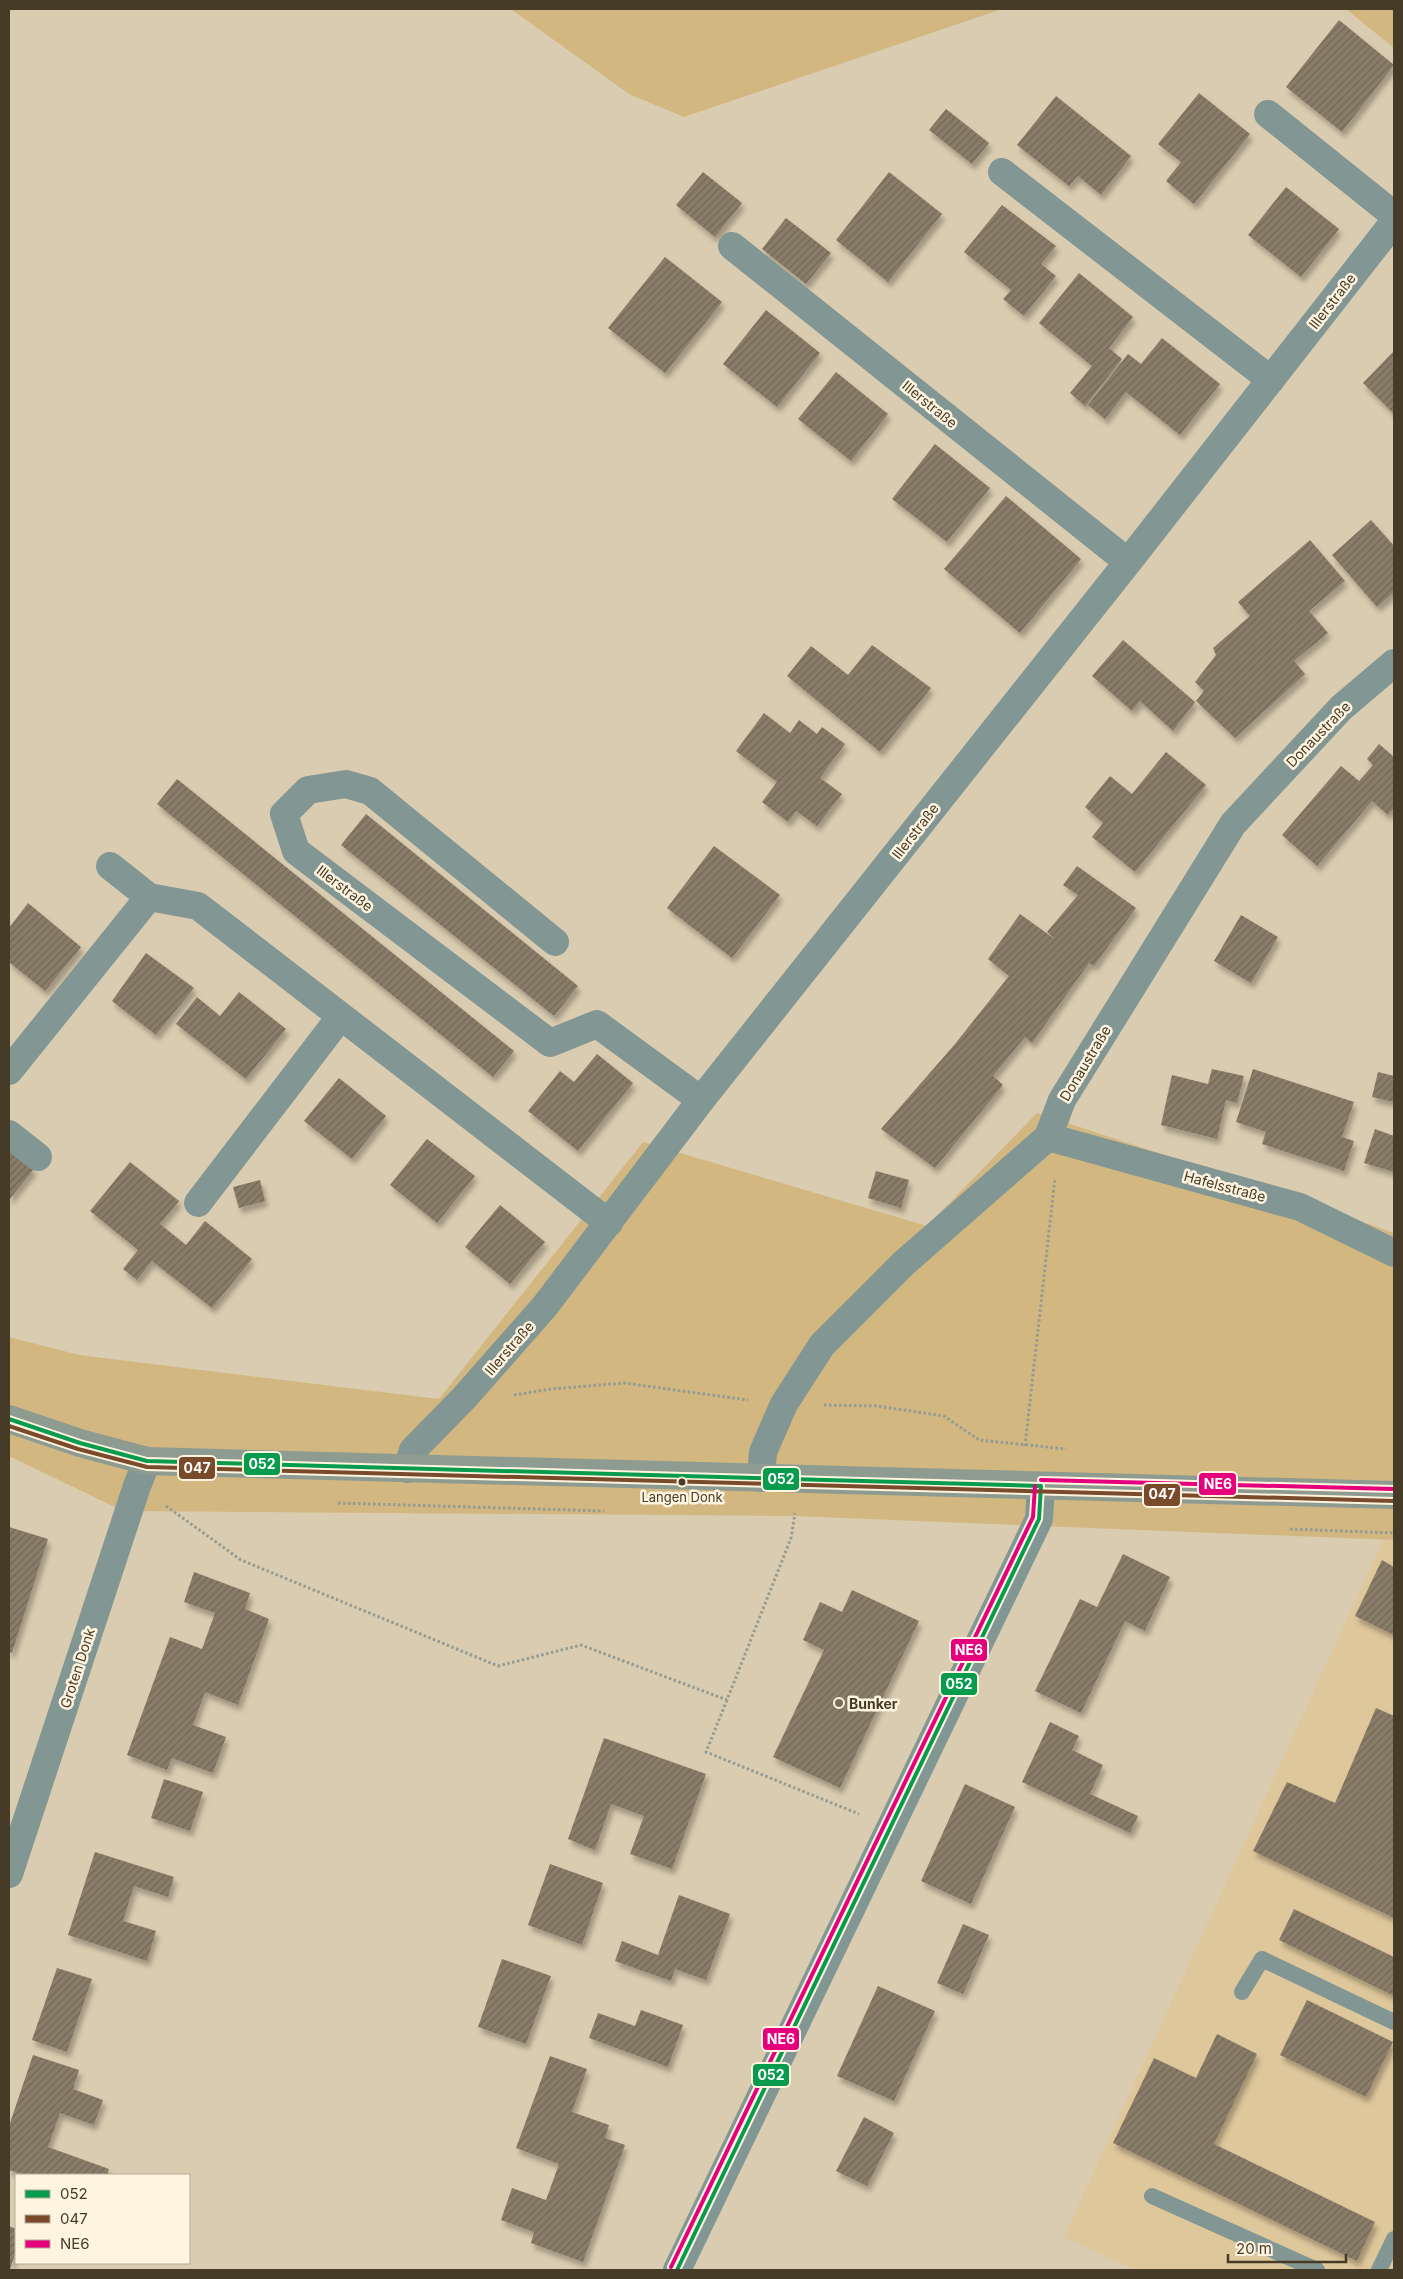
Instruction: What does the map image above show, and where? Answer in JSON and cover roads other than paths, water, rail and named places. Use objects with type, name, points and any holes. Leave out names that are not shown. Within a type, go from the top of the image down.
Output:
[{"type":"main road","points":[[9,1419],[80,1443],[142,1474],[407,1469],[1394,1495]]},
{"type":"street","points":[[1268,114],[1394,214]]},
{"type":"street","points":[[1002,172],[1271,380]]},
{"type":"street","name":"Illerstraße","points":[[407,1469],[413,1450],[464,1398],[545,1306],[701,1100],[1128,562],[1394,222]]},
{"type":"street","name":"Illerstraße","points":[[732,246],[1128,562]]},
{"type":"street","name":"Donaustraße","points":[[762,1478],[764,1452],[784,1404],[822,1345],[904,1263],[1048,1137],[1062,1100],[1233,824],[1341,708],[1394,663]]},
{"type":"street","name":"Illerstraße","points":[[555,942],[370,791],[346,784],[308,790],[284,814],[296,851],[550,1043],[597,1024],[701,1100]]},
{"type":"street","points":[[110,866],[149,897],[198,906],[609,1222]]},
{"type":"street","points":[[9,1071],[149,897]]},
{"type":"street","points":[[198,1203],[342,1016]]},
{"type":"street","points":[[9,1134],[38,1157]]},
{"type":"street","name":"Hafelsstraße","points":[[1048,1137],[1300,1206],[1394,1253]]},
{"type":"street","name":"Groten Donk","points":[[9,1874],[142,1474]]},
{"type":"street","points":[[677,2270],[1039,1519],[1040,1486]]},
{"type":"lane","points":[[1242,1992],[1262,1959],[1394,2022]]},
{"type":"lane","points":[[1152,2196],[1317,2270]]},
{"type":"lane","points":[[1379,2270],[1394,2239]]},
{"type":"place","name":"Langen Donk","points":[[682,1482]]},
{"type":"place","name":"Bunker","points":[[839,1703]]}]
